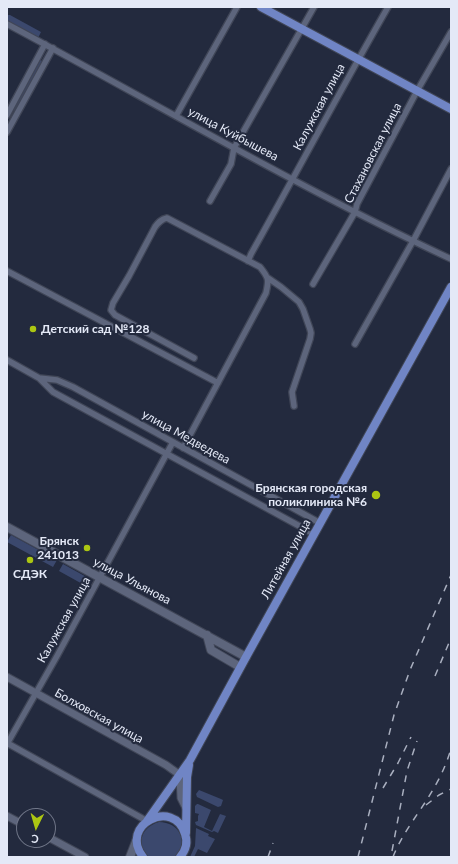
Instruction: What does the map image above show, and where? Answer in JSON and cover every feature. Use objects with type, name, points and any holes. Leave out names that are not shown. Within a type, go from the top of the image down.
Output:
[{"type":"main road","points":[[261,7],[451,109]]},
{"type":"main road","name":"Литейная улица","points":[[137,838],[140,828],[147,821],[190,760],[451,287]]},
{"type":"main road","name":"улица Ульянова","points":[[7,527],[246,657]]},
{"type":"main road","points":[[207,635],[211,650],[240,667]]},
{"type":"main road","name":"Литейная улица","points":[[181,857],[186,844],[186,777],[190,760]]},
{"type":"main road","points":[[147,821],[157,816],[173,819],[181,826],[186,835]]},
{"type":"main road","points":[[130,857],[137,838]]},
{"type":"main road","points":[[134,857],[137,838]]},
{"type":"main road","points":[[137,838],[137,844],[143,857]]},
{"type":"street","points":[[176,116],[236,7]]},
{"type":"street","points":[[210,201],[230,164],[234,148],[314,7]]},
{"type":"street","name":"Калужская улица","points":[[248,261],[254,247],[388,7]]},
{"type":"street","name":"улица Куйбышева","points":[[7,24],[234,148],[355,212],[451,259]]},
{"type":"street","name":"Стахановская улица","points":[[314,284],[355,212],[357,204],[417,91],[451,32]]},
{"type":"street","points":[[7,115],[45,44]]},
{"type":"street","points":[[7,132],[53,48]]},
{"type":"street","points":[[356,344],[451,169]]},
{"type":"street","points":[[194,358],[115,315],[110,310],[155,227],[165,218],[260,268],[268,278],[281,286],[299,302],[303,309],[311,333],[292,392],[294,406]]},
{"type":"street","points":[[7,271],[218,383]]},
{"type":"street","points":[[184,448],[266,293],[268,278]]},
{"type":"street","name":"улица Медведева","points":[[7,360],[39,378],[52,392],[314,534]]},
{"type":"street","name":"улица Медведева","points":[[39,378],[56,380],[73,387],[320,522]]},
{"type":"street","name":"Калужская улица","points":[[7,743],[100,578],[121,536],[173,442]]},
{"type":"street","name":"Болховская улица","points":[[7,677],[180,775]]},
{"type":"street","points":[[7,743],[147,821]]},
{"type":"street","points":[[180,775],[181,798],[186,808]]},
{"type":"street","points":[[7,816],[16,821]]},
{"type":"street","points":[[56,841],[85,857]]},
{"type":"shaded area","points":[[7,15],[10,15],[41,32],[38,38],[7,21]]},
{"type":"shaded area","points":[[41,60],[43,63],[16,111],[13,110],[39,61]]},
{"type":"shaded area","points":[[11,535],[57,560],[53,567],[7,542]]},
{"type":"shaded area","points":[[63,564],[90,579],[86,586],[59,571]]},
{"type":"shaded area","points":[[199,790],[223,800],[221,806],[218,807],[197,797],[196,794]]},
{"type":"shaded area","points":[[197,804],[211,810],[204,827],[212,831],[220,814],[226,816],[218,833],[214,831],[212,832],[196,825],[195,822],[198,821],[199,814],[195,813],[195,806]]},
{"type":"shaded area","points":[[159,822],[172,825],[180,834],[182,845],[175,857],[148,857],[144,852],[141,842],[144,832],[153,824]]},
{"type":"shaded area","points":[[196,828],[209,834],[208,836],[215,839],[207,853],[198,849],[194,857],[190,857],[195,846]]},
{"type":"railway","points":[[358,857],[394,715],[410,670],[451,575]]},
{"type":"railway","points":[[435,676],[451,638]]},
{"type":"railway","points":[[383,788],[411,737]]},
{"type":"railway","points":[[392,851],[407,771],[417,741]]},
{"type":"railway","points":[[393,857],[407,829],[438,781],[451,749]]},
{"type":"railway","points":[[426,805],[439,795],[451,789]]},
{"type":"railway","points":[[268,857],[273,843]]},
{"type":"place","name":"Детский сад №128","points":[[33,329]]},
{"type":"place","name":"Брянская городская поликлиника №6","points":[[376,495]]},
{"type":"place","name":"Брянск 241013","points":[[87,548]]},
{"type":"place","name":"СДЭК","points":[[30,560]]}]
